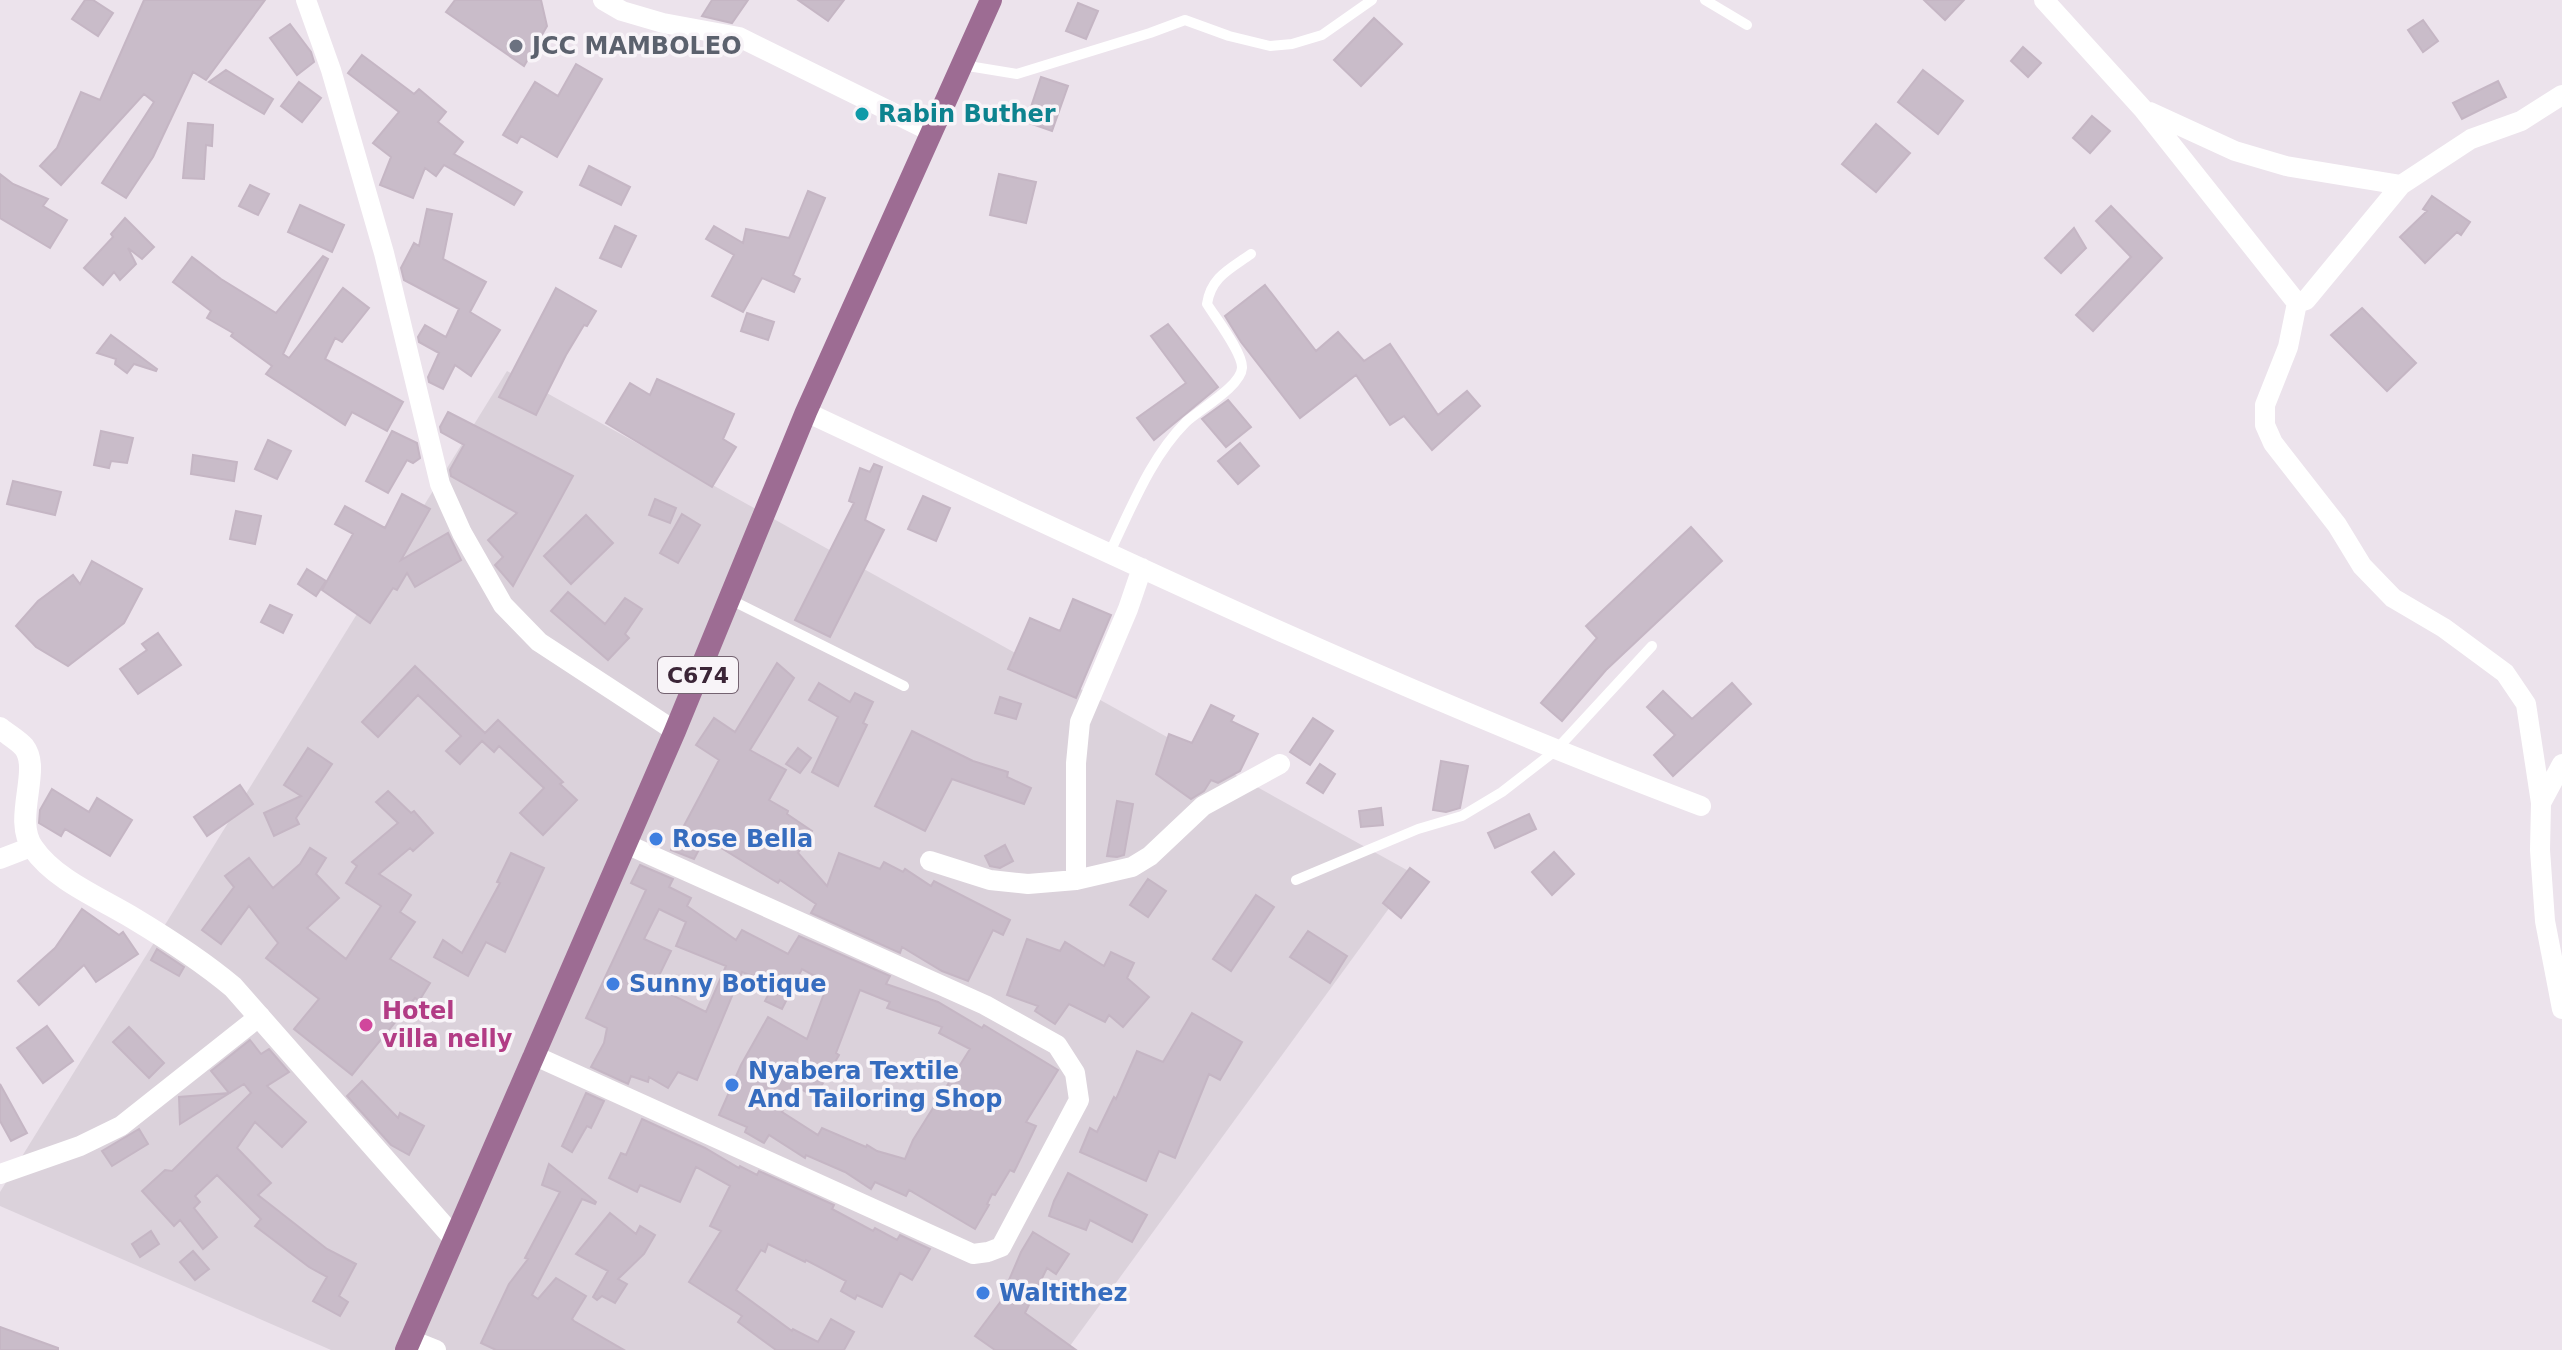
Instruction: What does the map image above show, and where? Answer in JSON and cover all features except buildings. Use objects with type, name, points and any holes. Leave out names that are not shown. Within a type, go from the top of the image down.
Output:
[{"type":"main road","name":"C674","points":[[409,1345],[675,731],[806,412],[991,0]]},
{"type":"street","points":[[306,0],[331,70],[384,253],[440,484],[462,533],[503,605],[539,642],[675,731]]},
{"type":"street","points":[[603,0],[622,11],[663,23],[739,37],[932,132]]},
{"type":"street","points":[[2044,0],[2143,109],[2297,303]]},
{"type":"street","points":[[2297,303],[2306,300],[2401,185],[2471,139],[2521,121],[2562,95]]},
{"type":"street","points":[[2143,109],[2235,151],[2286,166],[2401,185]]},
{"type":"street","points":[[2297,303],[2288,347],[2265,405],[2265,425],[2273,443],[2337,525],[2362,566],[2393,598],[2444,628],[2505,673],[2526,704],[2541,803],[2540,850],[2545,921],[2562,1009]]},
{"type":"street","points":[[806,412],[1109,554],[1555,751],[1701,806]]},
{"type":"street","points":[[1076,880],[1076,763],[1080,722],[1142,568]]},
{"type":"street","points":[[0,728],[24,747],[29,759],[24,828],[31,847],[46,863],[74,883],[198,958],[233,987],[454,1238]]},
{"type":"street","points":[[930,861],[990,880],[1028,884],[1076,880],[1132,867],[1150,856],[1203,806],[1280,764]]},
{"type":"street","points":[[2541,803],[2562,764]]},
{"type":"street","points":[[533,1055],[973,1254],[1001,1247],[1079,1100],[1075,1073],[1057,1045],[971,998],[626,844]]},
{"type":"street","points":[[0,859],[31,847]]},
{"type":"street","points":[[0,1174],[80,1146],[121,1126],[260,1016]]},
{"type":"street","points":[[409,1345],[436,1350]]},
{"type":"lane","points":[[962,65],[1017,74],[1185,20],[1229,36],[1270,46],[1292,44],[1322,35],[1372,0]]},
{"type":"lane","points":[[1705,0],[1747,25]]},
{"type":"lane","points":[[1109,554],[1143,484],[1162,453],[1186,423],[1224,392],[1242,371],[1236,350],[1207,304],[1209,290],[1219,277],[1251,254]]},
{"type":"lane","points":[[729,599],[904,686]]},
{"type":"lane","points":[[1296,880],[1418,829],[1462,816],[1502,792],[1555,751],[1652,646]]},
{"type":"shaded area","points":[[507,371],[1414,874],[1067,1350],[331,1350],[0,1206],[0,1192]]},
{"type":"place","name":"JCC MAMBOLEO","points":[[516,46]]},
{"type":"place","name":"Rabin Buther","points":[[862,114]]},
{"type":"place","name":"Rose Bella","points":[[656,839]]},
{"type":"place","name":"Sunny Botique","points":[[613,984]]},
{"type":"place","name":"Hotel villa nelly","points":[[366,1025]]},
{"type":"place","name":"Nyabera Textile And Tailoring Shop","points":[[732,1085]]},
{"type":"place","name":"Waltithez","points":[[983,1293]]}]
